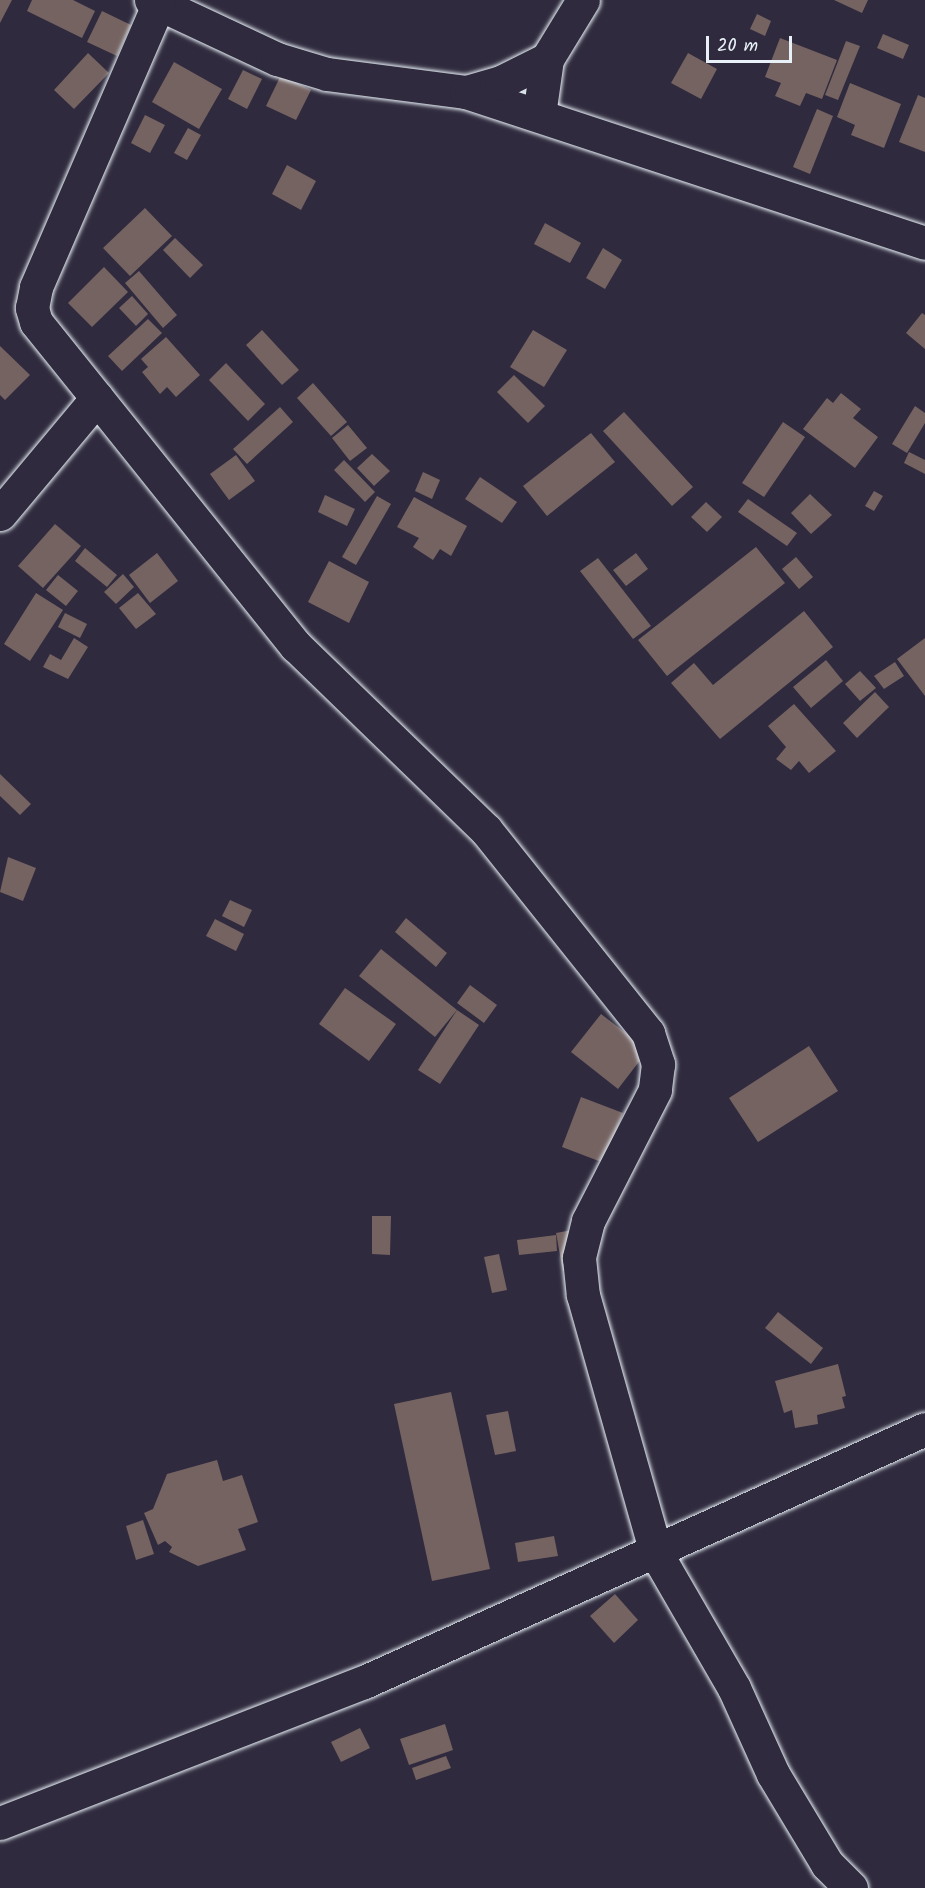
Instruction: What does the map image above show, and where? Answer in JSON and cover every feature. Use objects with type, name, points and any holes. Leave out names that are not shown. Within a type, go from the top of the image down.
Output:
[{"type":"street","points":[[539,115],[547,59],[583,0]]},
{"type":"street","points":[[851,1888],[827,1864],[773,1774],[734,1688],[656,1553],[583,1295],[579,1258],[588,1221],[655,1090],[658,1064],[648,1033],[486,830],[296,646],[36,322],[32,308],[36,287],[155,2],[277,59],[317,71],[466,92],[925,243]]},
{"type":"street","points":[[466,92],[501,82],[547,59]]},
{"type":"street","points":[[0,514],[97,398]]},
{"type":"street","points":[[0,1823],[364,1682],[656,1553],[925,1430]]},
{"type":"building","points":[[0,0],[12,0],[0,23]]},
{"type":"building","points":[[32,0],[73,0],[95,11],[82,38],[27,11]]},
{"type":"building","points":[[834,0],[868,0],[862,13]]},
{"type":"building","points":[[102,11],[131,25],[117,56],[87,42]]},
{"type":"building","points":[[757,14],[771,21],[765,36],[750,29]]},
{"type":"building","points":[[883,34],[909,45],[903,59],[877,48]]},
{"type":"building","points":[[780,38],[837,60],[822,99],[806,93],[800,106],[775,96],[781,83],[765,77]]},
{"type":"building","points":[[846,41],[860,46],[838,100],[825,95]]},
{"type":"building","points":[[88,53],[109,73],[74,109],[54,90]]},
{"type":"building","points":[[688,53],[717,69],[701,99],[671,83]]},
{"type":"building","points":[[174,62],[222,89],[199,129],[152,102]]},
{"type":"building","points":[[243,70],[262,79],[247,109],[228,99]]},
{"type":"building","points":[[281,75],[311,90],[296,120],[266,106]]},
{"type":"building","points":[[850,83],[901,104],[884,148],[851,135],[855,125],[837,117]]},
{"type":"building","points":[[918,95],[925,98],[925,152],[899,142]]},
{"type":"building","points":[[817,109],[833,116],[810,174],[793,167]]},
{"type":"building","points":[[145,115],[165,125],[150,153],[131,143]]},
{"type":"building","points":[[188,128],[201,135],[187,160],[174,153]]},
{"type":"building","points":[[287,165],[316,181],[301,210],[272,194]]},
{"type":"building","points":[[145,208],[172,236],[130,276],[103,248]]},
{"type":"building","points":[[545,223],[581,243],[570,263],[534,244]]},
{"type":"building","points":[[175,238],[203,265],[190,278],[163,250]]},
{"type":"building","points":[[603,248],[622,260],[605,289],[586,278]]},
{"type":"building","points":[[104,267],[128,292],[92,327],[68,303]]},
{"type":"building","points":[[139,271],[177,315],[163,328],[125,283]]},
{"type":"building","points":[[132,296],[148,314],[136,326],[119,308]]},
{"type":"building","points":[[922,313],[925,315],[925,349],[906,333]]},
{"type":"building","points":[[148,319],[162,333],[122,371],[108,356]]},
{"type":"building","points":[[262,330],[299,370],[282,385],[246,345]]},
{"type":"building","points":[[533,330],[567,350],[544,387],[510,367]]},
{"type":"building","points":[[166,337],[200,375],[176,397],[167,387],[160,394],[142,372],[148,367],[141,359]]},
{"type":"building","points":[[0,346],[30,375],[5,400],[0,395]]},
{"type":"building","points":[[226,363],[265,404],[248,421],[209,380]]},
{"type":"building","points":[[514,375],[545,406],[528,423],[497,392]]},
{"type":"building","points":[[313,383],[347,422],[331,436],[297,398]]},
{"type":"building","points":[[841,393],[861,409],[853,418],[878,437],[855,468],[803,429],[827,398],[833,403]]},
{"type":"building","points":[[915,406],[925,413],[925,423],[907,453],[892,444]]},
{"type":"building","points":[[280,407],[293,422],[247,464],[233,449]]},
{"type":"building","points":[[624,412],[693,487],[672,506],[603,431]]},
{"type":"building","points":[[783,422],[805,437],[764,497],[742,483]]},
{"type":"building","points":[[348,425],[367,448],[350,461],[332,438]]},
{"type":"building","points":[[591,433],[615,462],[547,516],[523,486]]},
{"type":"building","points":[[909,452],[925,460],[925,474],[904,463]]},
{"type":"building","points":[[372,454],[390,471],[374,486],[357,468]]},
{"type":"building","points":[[236,455],[255,481],[229,500],[210,474]]},
{"type":"building","points":[[344,460],[375,492],[365,502],[334,470]]},
{"type":"building","points":[[423,472],[440,480],[432,499],[415,491]]},
{"type":"building","points":[[480,477],[517,502],[502,523],[465,499]]},
{"type":"building","points":[[874,491],[883,496],[874,511],[865,506]]},
{"type":"building","points":[[810,494],[832,515],[811,534],[791,513]]},
{"type":"building","points":[[325,495],[355,509],[347,526],[318,512]]},
{"type":"building","points":[[377,496],[391,504],[356,565],[342,557]]},
{"type":"building","points":[[414,497],[467,526],[451,556],[440,549],[433,560],[413,547],[419,538],[397,527]]},
{"type":"building","points":[[748,499],[797,533],[787,546],[738,512]]},
{"type":"building","points":[[706,502],[722,517],[707,532],[691,517]]},
{"type":"building","points":[[55,524],[81,546],[43,588],[18,566]]},
{"type":"building","points":[[756,547],[785,583],[667,676],[638,640]]},
{"type":"building","points":[[85,548],[117,575],[107,587],[75,561]]},
{"type":"building","points":[[157,553],[178,581],[150,603],[129,575]]},
{"type":"building","points":[[636,553],[648,569],[626,586],[613,570]]},
{"type":"building","points":[[796,557],[813,577],[799,589],[782,569]]},
{"type":"building","points":[[598,558],[651,626],[633,639],[580,571]]},
{"type":"building","points":[[329,561],[369,582],[349,623],[308,602]]},
{"type":"building","points":[[123,574],[134,587],[116,604],[104,592]]},
{"type":"building","points":[[58,575],[78,591],[66,606],[46,590]]},
{"type":"building","points":[[36,593],[63,610],[30,661],[4,644]]},
{"type":"building","points":[[138,593],[156,614],[136,629],[119,608]]},
{"type":"building","points":[[804,611],[833,647],[720,739],[671,683],[694,663],[713,685]]},
{"type":"building","points":[[65,613],[87,624],[80,638],[58,627]]},
{"type":"building","points":[[74,638],[88,647],[68,679],[43,667],[50,654],[61,660]]},
{"type":"building","points":[[925,638],[925,696],[897,659]]},
{"type":"building","points":[[826,660],[843,681],[811,708],[793,687]]},
{"type":"building","points":[[895,662],[904,676],[884,689],[874,676]]},
{"type":"building","points":[[860,671],[876,688],[860,701],[845,684]]},
{"type":"building","points":[[875,692],[889,707],[857,738],[843,723]]},
{"type":"building","points":[[794,704],[836,751],[809,773],[799,761],[791,770],[776,759],[786,747],[768,726]]},
{"type":"building","points":[[0,774],[31,804],[20,815],[0,796]]},
{"type":"building","points":[[8,857],[36,868],[23,901],[0,892]]},
{"type":"building","points":[[230,900],[252,910],[244,927],[222,916]]},
{"type":"building","points":[[406,918],[447,953],[436,967],[395,932]]},
{"type":"building","points":[[215,919],[244,934],[236,951],[206,936]]},
{"type":"building","points":[[381,949],[457,1010],[435,1037],[359,976]]},
{"type":"building","points":[[470,985],[497,1005],[484,1023],[457,1003]]},
{"type":"building","points":[[345,988],[396,1024],[369,1061],[319,1024]]},
{"type":"building","points":[[457,1010],[479,1025],[440,1084],[418,1070]]},
{"type":"building","points":[[601,1014],[648,1050],[618,1089],[571,1052]]},
{"type":"building","points":[[809,1046],[838,1091],[758,1142],[729,1098]]},
{"type":"building","points":[[581,1097],[623,1113],[604,1163],[562,1147]]},
{"type":"building","points":[[372,1216],[391,1216],[390,1255],[372,1254]]},
{"type":"building","points":[[588,1227],[595,1265],[563,1271],[556,1233]]},
{"type":"building","points":[[556,1235],[557,1251],[519,1255],[517,1240]]},
{"type":"building","points":[[499,1254],[507,1290],[492,1293],[484,1257]]},
{"type":"building","points":[[778,1312],[823,1348],[811,1364],[765,1328]]},
{"type":"building","points":[[838,1364],[846,1396],[842,1397],[845,1408],[817,1415],[818,1424],[795,1428],[792,1410],[784,1413],[775,1381]]},
{"type":"building","points":[[451,1392],[490,1569],[432,1581],[394,1404]]},
{"type":"building","points":[[508,1411],[516,1451],[495,1455],[486,1415]]},
{"type":"building","points":[[217,1460],[223,1481],[242,1475],[258,1522],[238,1529],[246,1550],[198,1566],[169,1552],[172,1547],[165,1541],[158,1545],[144,1513],[153,1509],[167,1474]]},
{"type":"building","points":[[143,1520],[154,1554],[136,1560],[126,1526]]},
{"type":"building","points":[[554,1536],[558,1556],[518,1562],[515,1543]]},
{"type":"building","points":[[615,1594],[638,1620],[614,1643],[590,1616]]},
{"type":"building","points":[[445,1724],[453,1750],[409,1765],[400,1739]]},
{"type":"building","points":[[360,1728],[370,1748],[341,1762],[331,1742]]},
{"type":"building","points":[[446,1756],[451,1768],[416,1780],[412,1768]]}]
